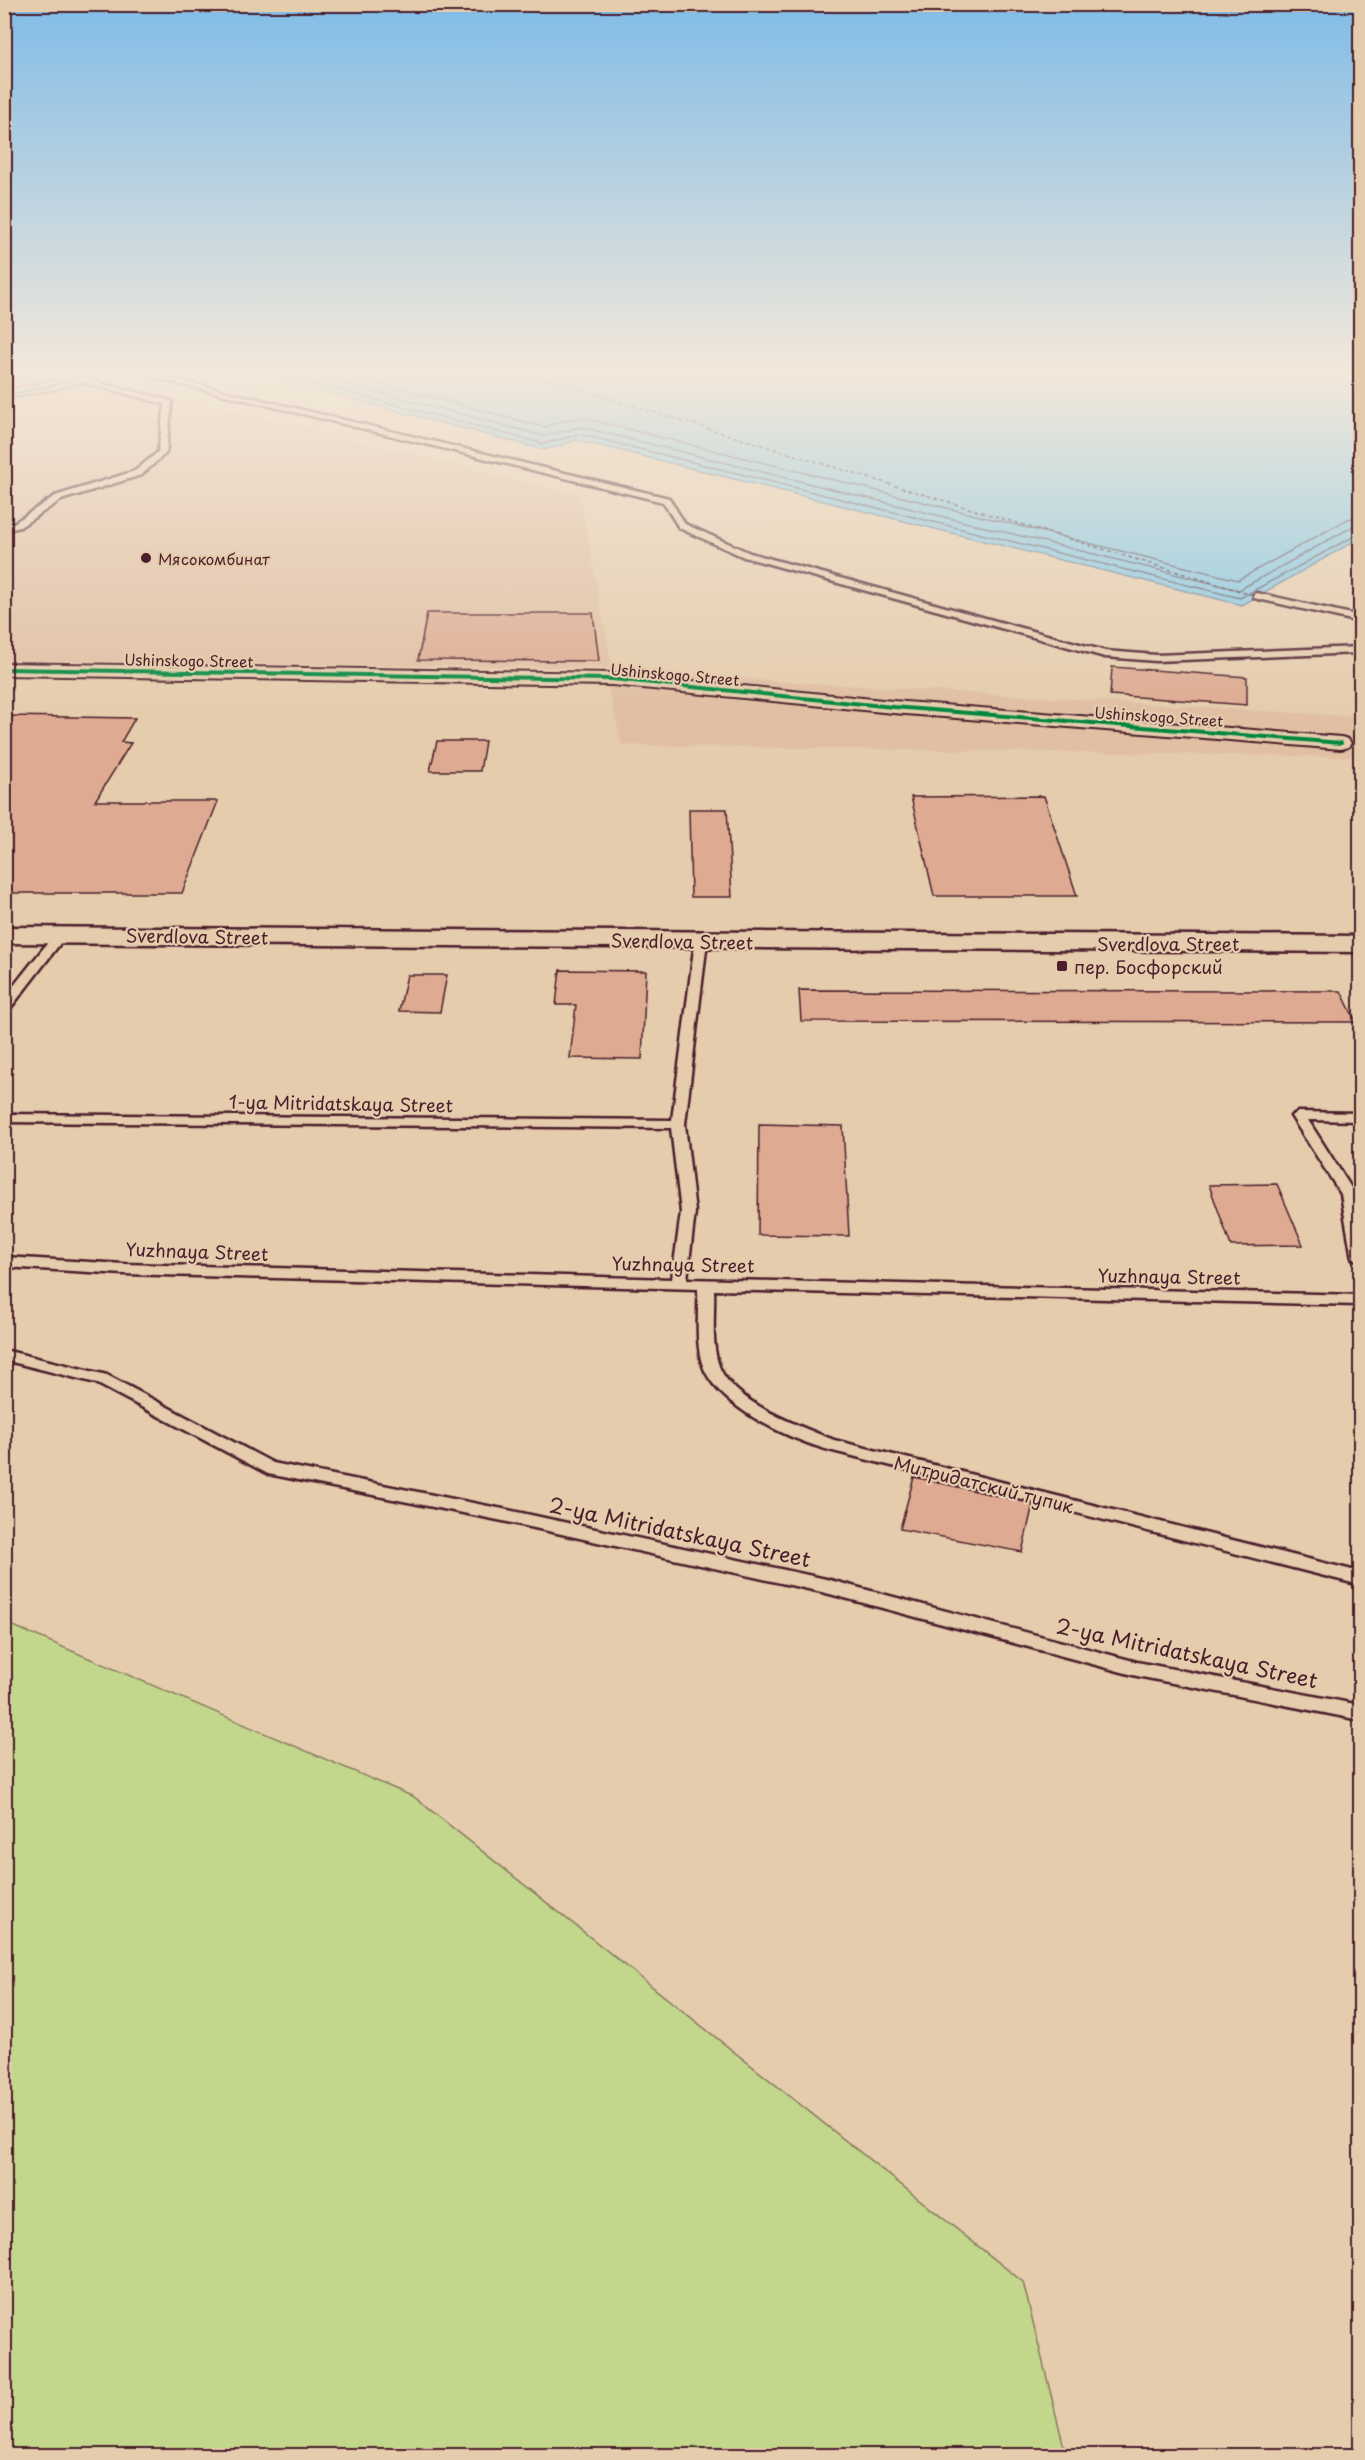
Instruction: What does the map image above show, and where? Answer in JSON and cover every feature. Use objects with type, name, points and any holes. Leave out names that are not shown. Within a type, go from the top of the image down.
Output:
[{"type":"main road","name":"Sverdlova Street","points":[[4,935],[1360,944]]},
{"type":"street","name":"Ushinskogo Street","points":[[4,669],[612,679],[904,708],[1341,743]]},
{"type":"lane","points":[[4,529],[17,525],[58,498],[103,484]]},
{"type":"lane","points":[[599,484],[666,500],[682,526],[747,555],[1105,654],[1156,658],[1360,650]]},
{"type":"lane","points":[[1257,596],[1360,619]]},
{"type":"lane","points":[[4,1007],[61,934]]},
{"type":"lane","points":[[679,1284],[688,1212],[678,1124],[701,941]]},
{"type":"lane","points":[[1360,1117],[1298,1116],[1348,1194],[1360,1258]]},
{"type":"lane","name":"1-ya Mitridatskaya Street","points":[[4,1118],[678,1124]]},
{"type":"lane","name":"Yuzhnaya Street","points":[[4,1262],[124,1269],[1360,1300]]},
{"type":"lane","name":"Митридатский тупик","points":[[706,1284],[710,1365],[719,1383],[765,1418],[829,1444],[1360,1579]]},
{"type":"lane","name":"2-ya Mitridatskaya Street","points":[[4,1355],[101,1379],[268,1468],[502,1515],[826,1586],[1137,1669],[1360,1713]]},
{"type":"shaded area","points":[[5,484],[534,484],[580,495],[612,668],[5,660]]},
{"type":"shaded area","points":[[604,670],[1360,717],[1360,757],[622,745]]},
{"type":"green space","points":[[4,1622],[414,1797],[1023,2282],[1066,2455],[5,2455]]},
{"type":"water","points":[[754,484],[1360,484],[1360,538],[1242,605]]},
{"type":"building","points":[[427,613],[593,613],[599,661],[418,660]]},
{"type":"building","points":[[1112,667],[1247,677],[1247,705],[1110,695]]},
{"type":"building","points":[[4,716],[135,718],[121,742],[131,743],[95,801],[218,801],[182,893],[4,893]]},
{"type":"building","points":[[437,741],[485,741],[480,771],[430,771]]},
{"type":"building","points":[[1044,796],[1077,896],[934,896],[911,797]]},
{"type":"building","points":[[689,809],[727,809],[732,897],[691,897]]},
{"type":"building","points":[[560,970],[646,971],[642,1059],[570,1058],[576,1005],[556,1005]]},
{"type":"building","points":[[407,975],[447,975],[440,1012],[399,1011]]},
{"type":"building","points":[[799,990],[1341,991],[1356,1022],[801,1021]]},
{"type":"building","points":[[759,1124],[843,1126],[849,1236],[758,1235]]},
{"type":"building","points":[[1277,1184],[1303,1245],[1231,1246],[1209,1185]]},
{"type":"building","points":[[914,1477],[1033,1504],[1022,1552],[900,1529]]},
{"type":"ferry route","points":[[889,484],[1256,596]]},
{"type":"cycle path","points":[[4,669],[612,679],[893,707],[1341,743]]},
{"type":"place","name":"Мясокомбинат","points":[[146,558]]},
{"type":"place","name":"пер. Босфорский","points":[[1062,966]]}]
